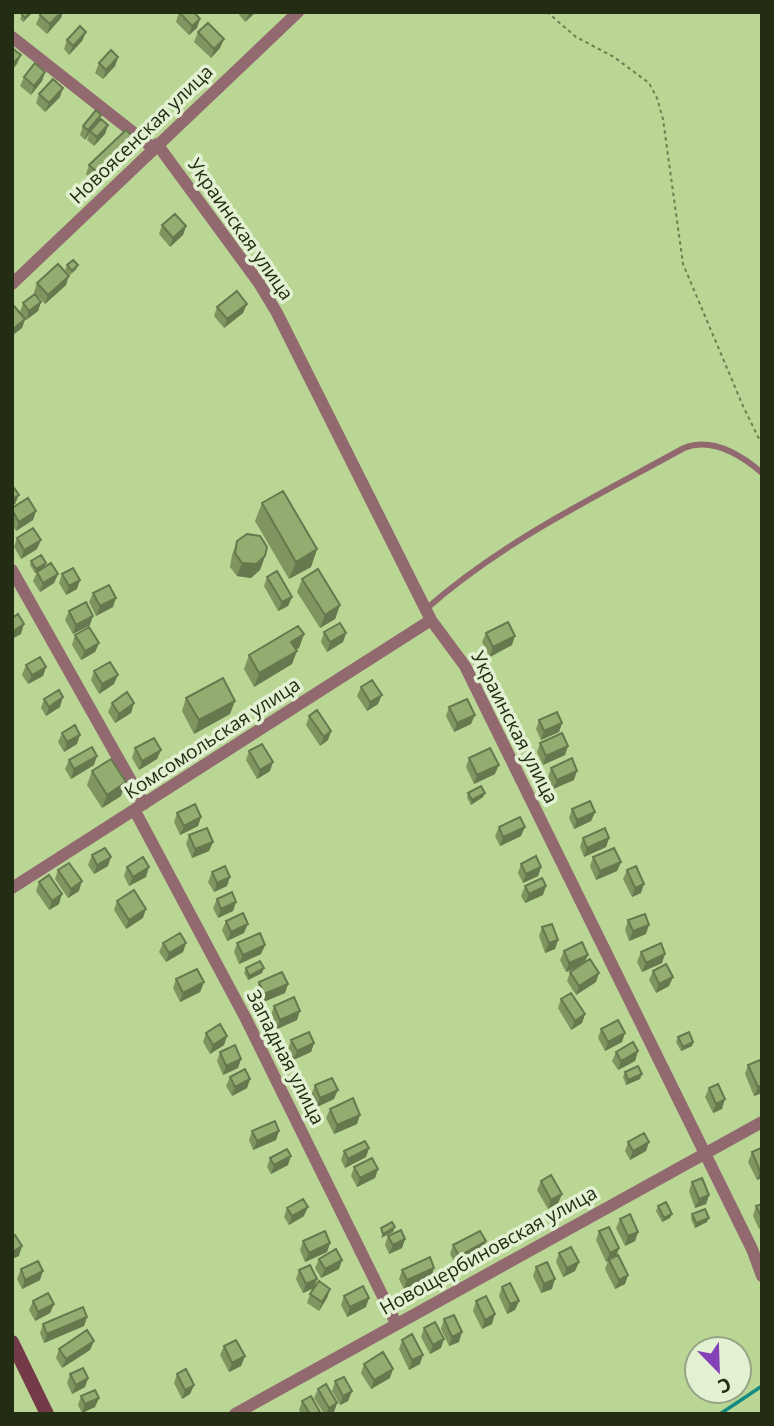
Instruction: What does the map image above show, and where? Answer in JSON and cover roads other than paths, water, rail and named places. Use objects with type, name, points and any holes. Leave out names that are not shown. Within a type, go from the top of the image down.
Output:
[{"type":"main road","points":[[12,1342],[47,1414]]},
{"type":"street","name":"Новоясенская улица","points":[[12,284],[298,12]]},
{"type":"street","name":"Украинская улица","points":[[12,37],[155,146],[259,283],[277,313],[429,614],[471,677],[752,1249],[762,1276]]},
{"type":"street","name":"Западная улица","points":[[12,570],[140,807],[396,1323]]},
{"type":"street","name":"Комсомольская улица","points":[[12,888],[140,807],[429,614]]},
{"type":"street","name":"Новощербиновская улица","points":[[235,1414],[762,1122]]},
{"type":"lane","points":[[429,614],[455,584],[520,538],[684,448],[697,443],[713,444],[748,461],[762,473]]},
{"type":"waterway","points":[[720,1414],[762,1386]]}]
